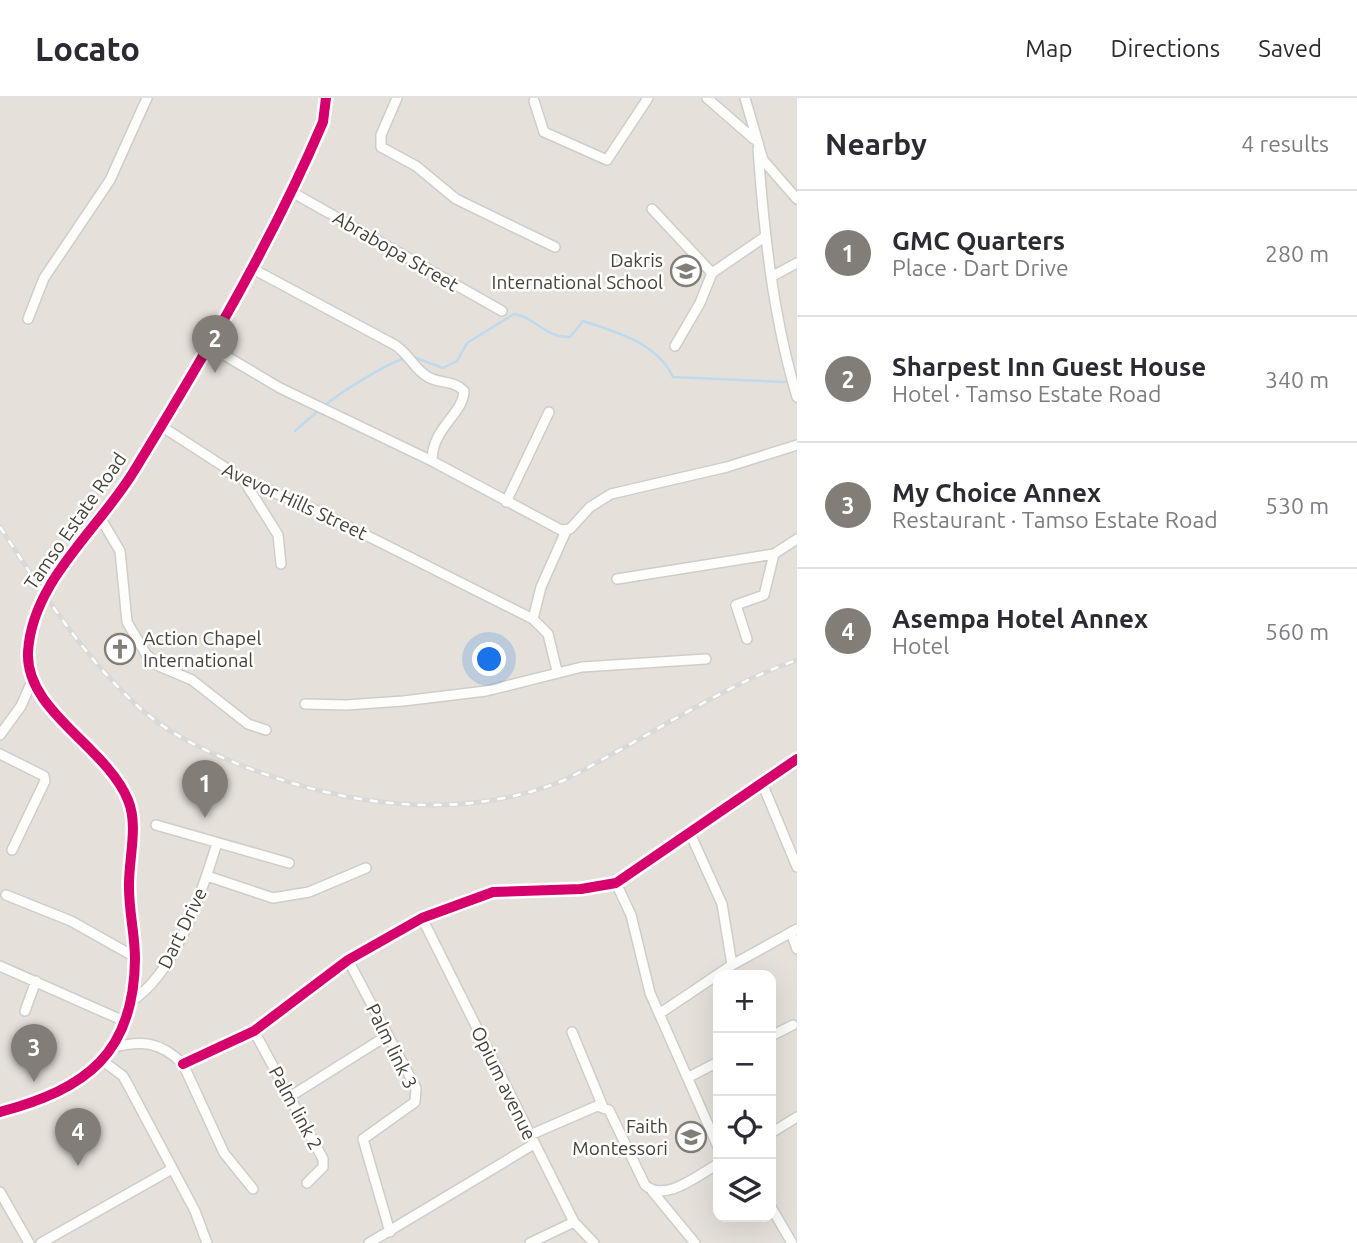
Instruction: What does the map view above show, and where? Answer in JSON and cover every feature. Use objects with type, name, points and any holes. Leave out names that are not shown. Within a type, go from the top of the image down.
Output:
[{"type":"street","points":[[28,319],[44,278],[110,180],[147,98]]},
{"type":"street","name":"Tamso Estate Road","points":[[0,1112],[34,1103],[77,1083],[103,1061],[124,1021],[130,1002],[135,957],[129,888],[130,802],[99,756],[44,701],[32,681],[28,648],[39,601],[101,519],[161,426],[253,269],[326,115],[326,98]]},
{"type":"street","points":[[326,115],[333,98]]},
{"type":"street","points":[[397,98],[381,135],[381,147],[416,166],[456,199],[555,247]]},
{"type":"street","points":[[534,100],[544,132],[607,160],[648,98]]},
{"type":"street","points":[[707,98],[756,144],[768,167],[797,199]]},
{"type":"street","points":[[745,98],[756,144],[771,276],[785,357],[797,397]]},
{"type":"street","name":"Abrabopa Street","points":[[290,191],[502,311]]},
{"type":"street","points":[[652,209],[712,273]]},
{"type":"street","points":[[675,345],[705,293],[712,273],[766,236]]},
{"type":"street","points":[[771,276],[797,263]]},
{"type":"street","points":[[253,269],[395,345],[408,355],[426,376],[459,386],[464,391],[463,400],[438,434],[432,461]]},
{"type":"street","points":[[209,346],[280,388],[432,461],[566,531]]},
{"type":"street","points":[[506,502],[549,412]]},
{"type":"street","name":"Avevor Hills Street","points":[[161,426],[243,479],[272,489],[533,619]]},
{"type":"street","points":[[557,671],[548,634],[533,619],[541,587],[566,531],[590,507],[611,494],[727,467],[797,445]]},
{"type":"street","points":[[243,479],[274,526],[280,543],[281,564]]},
{"type":"street","points":[[101,519],[120,551],[127,622],[142,649],[159,666],[183,675],[239,718],[266,730]]},
{"type":"street","points":[[617,579],[689,565],[774,554],[797,539]]},
{"type":"street","points":[[747,639],[736,605],[764,595],[774,554]]},
{"type":"street","points":[[305,704],[366,704],[486,691],[557,671],[706,659]]},
{"type":"street","points":[[0,736],[21,706],[32,681]]},
{"type":"street","points":[[0,754],[44,776],[45,781],[12,850]]},
{"type":"street","points":[[183,1064],[254,1031],[348,960],[422,918],[493,892],[581,889],[616,883],[797,759]]},
{"type":"street","points":[[762,783],[797,867]]},
{"type":"street","points":[[156,825],[289,863]]},
{"type":"street","points":[[689,831],[722,904],[732,965]]},
{"type":"street","name":"Dart Drive","points":[[130,1002],[155,982],[196,905],[217,842]]},
{"type":"street","points":[[207,876],[273,898],[309,892],[366,868]]},
{"type":"street","points":[[616,883],[631,915],[650,993],[713,1135]]},
{"type":"street","points":[[6,895],[71,921],[135,957]]},
{"type":"street","name":"Opium avenue","points":[[422,918],[574,1222],[594,1243]]},
{"type":"street","points":[[659,1014],[732,965],[794,931],[797,949]]},
{"type":"street","name":"Palm link 3","points":[[348,960],[416,1088],[415,1102],[363,1139],[390,1231]]},
{"type":"street","points":[[0,966],[124,1021]]},
{"type":"street","points":[[25,1012],[36,981]]},
{"type":"street","points":[[776,1034],[793,1025]]},
{"type":"street","name":"Palm link 2","points":[[254,1031],[323,1158],[323,1167],[307,1183]]},
{"type":"street","points":[[572,1032],[603,1107]]},
{"type":"street","points":[[291,1096],[388,1034]]},
{"type":"street","points":[[111,1048],[150,1042],[173,1054],[183,1064],[224,1153],[253,1189]]},
{"type":"street","points":[[103,1061],[123,1076],[195,1211],[202,1241]]},
{"type":"street","points":[[689,1077],[713,1065]]},
{"type":"street","points":[[530,1135],[597,1107],[609,1110],[645,1185],[695,1243]]},
{"type":"street","points":[[776,1130],[797,1117]]},
{"type":"street","points":[[369,1243],[534,1144]]},
{"type":"street","points":[[652,1191],[664,1193],[713,1167]]},
{"type":"street","points":[[41,1243],[172,1169]]},
{"type":"street","points":[[0,1192],[29,1243]]},
{"type":"street","points":[[776,1216],[792,1243]]},
{"type":"street","points":[[530,1243],[574,1222]]},
{"type":"shaded area","points":[[0,98],[797,98],[797,1243],[0,1243]]},
{"type":"waterway","points":[[416,358],[443,368],[457,361],[467,343],[514,314],[561,336],[570,337],[583,321],[635,340],[657,355],[673,377],[785,382]]},
{"type":"waterway","points":[[324,406],[363,379],[405,358]]},
{"type":"waterway","points":[[295,431],[319,410]]},
{"type":"railway","points":[[0,527],[83,647],[121,690],[153,719],[188,741],[238,764],[316,790],[356,798],[397,804],[478,802],[518,795],[557,783],[750,679],[797,660]]},
{"type":"cycle path","points":[[0,1112],[57,1092],[80,1079],[99,1063],[115,1043],[126,1020],[135,959],[129,888],[133,821],[128,800],[103,762],[53,711],[39,692],[31,673],[28,652],[32,626],[54,579],[120,493],[235,300],[303,167],[323,122],[326,98]]},
{"type":"cycle path","points":[[183,1064],[254,1031],[348,960],[422,918],[493,892],[581,889],[616,883],[797,759]]},
{"type":"place","name":"Dakris International School","points":[[686,271]]},
{"type":"place","name":"Sharpest Inn Guest House","points":[[215,373]]},
{"type":"place","name":"Action Chapel International","points":[[120,649]]},
{"type":"place","name":"GMC Quarters","points":[[205,818]]},
{"type":"place","name":"My Choice Annex","points":[[34,1082]]},
{"type":"place","name":"Faith Montessori","points":[[691,1137]]},
{"type":"place","name":"Asempa Hotel Annex","points":[[78,1166]]}]
